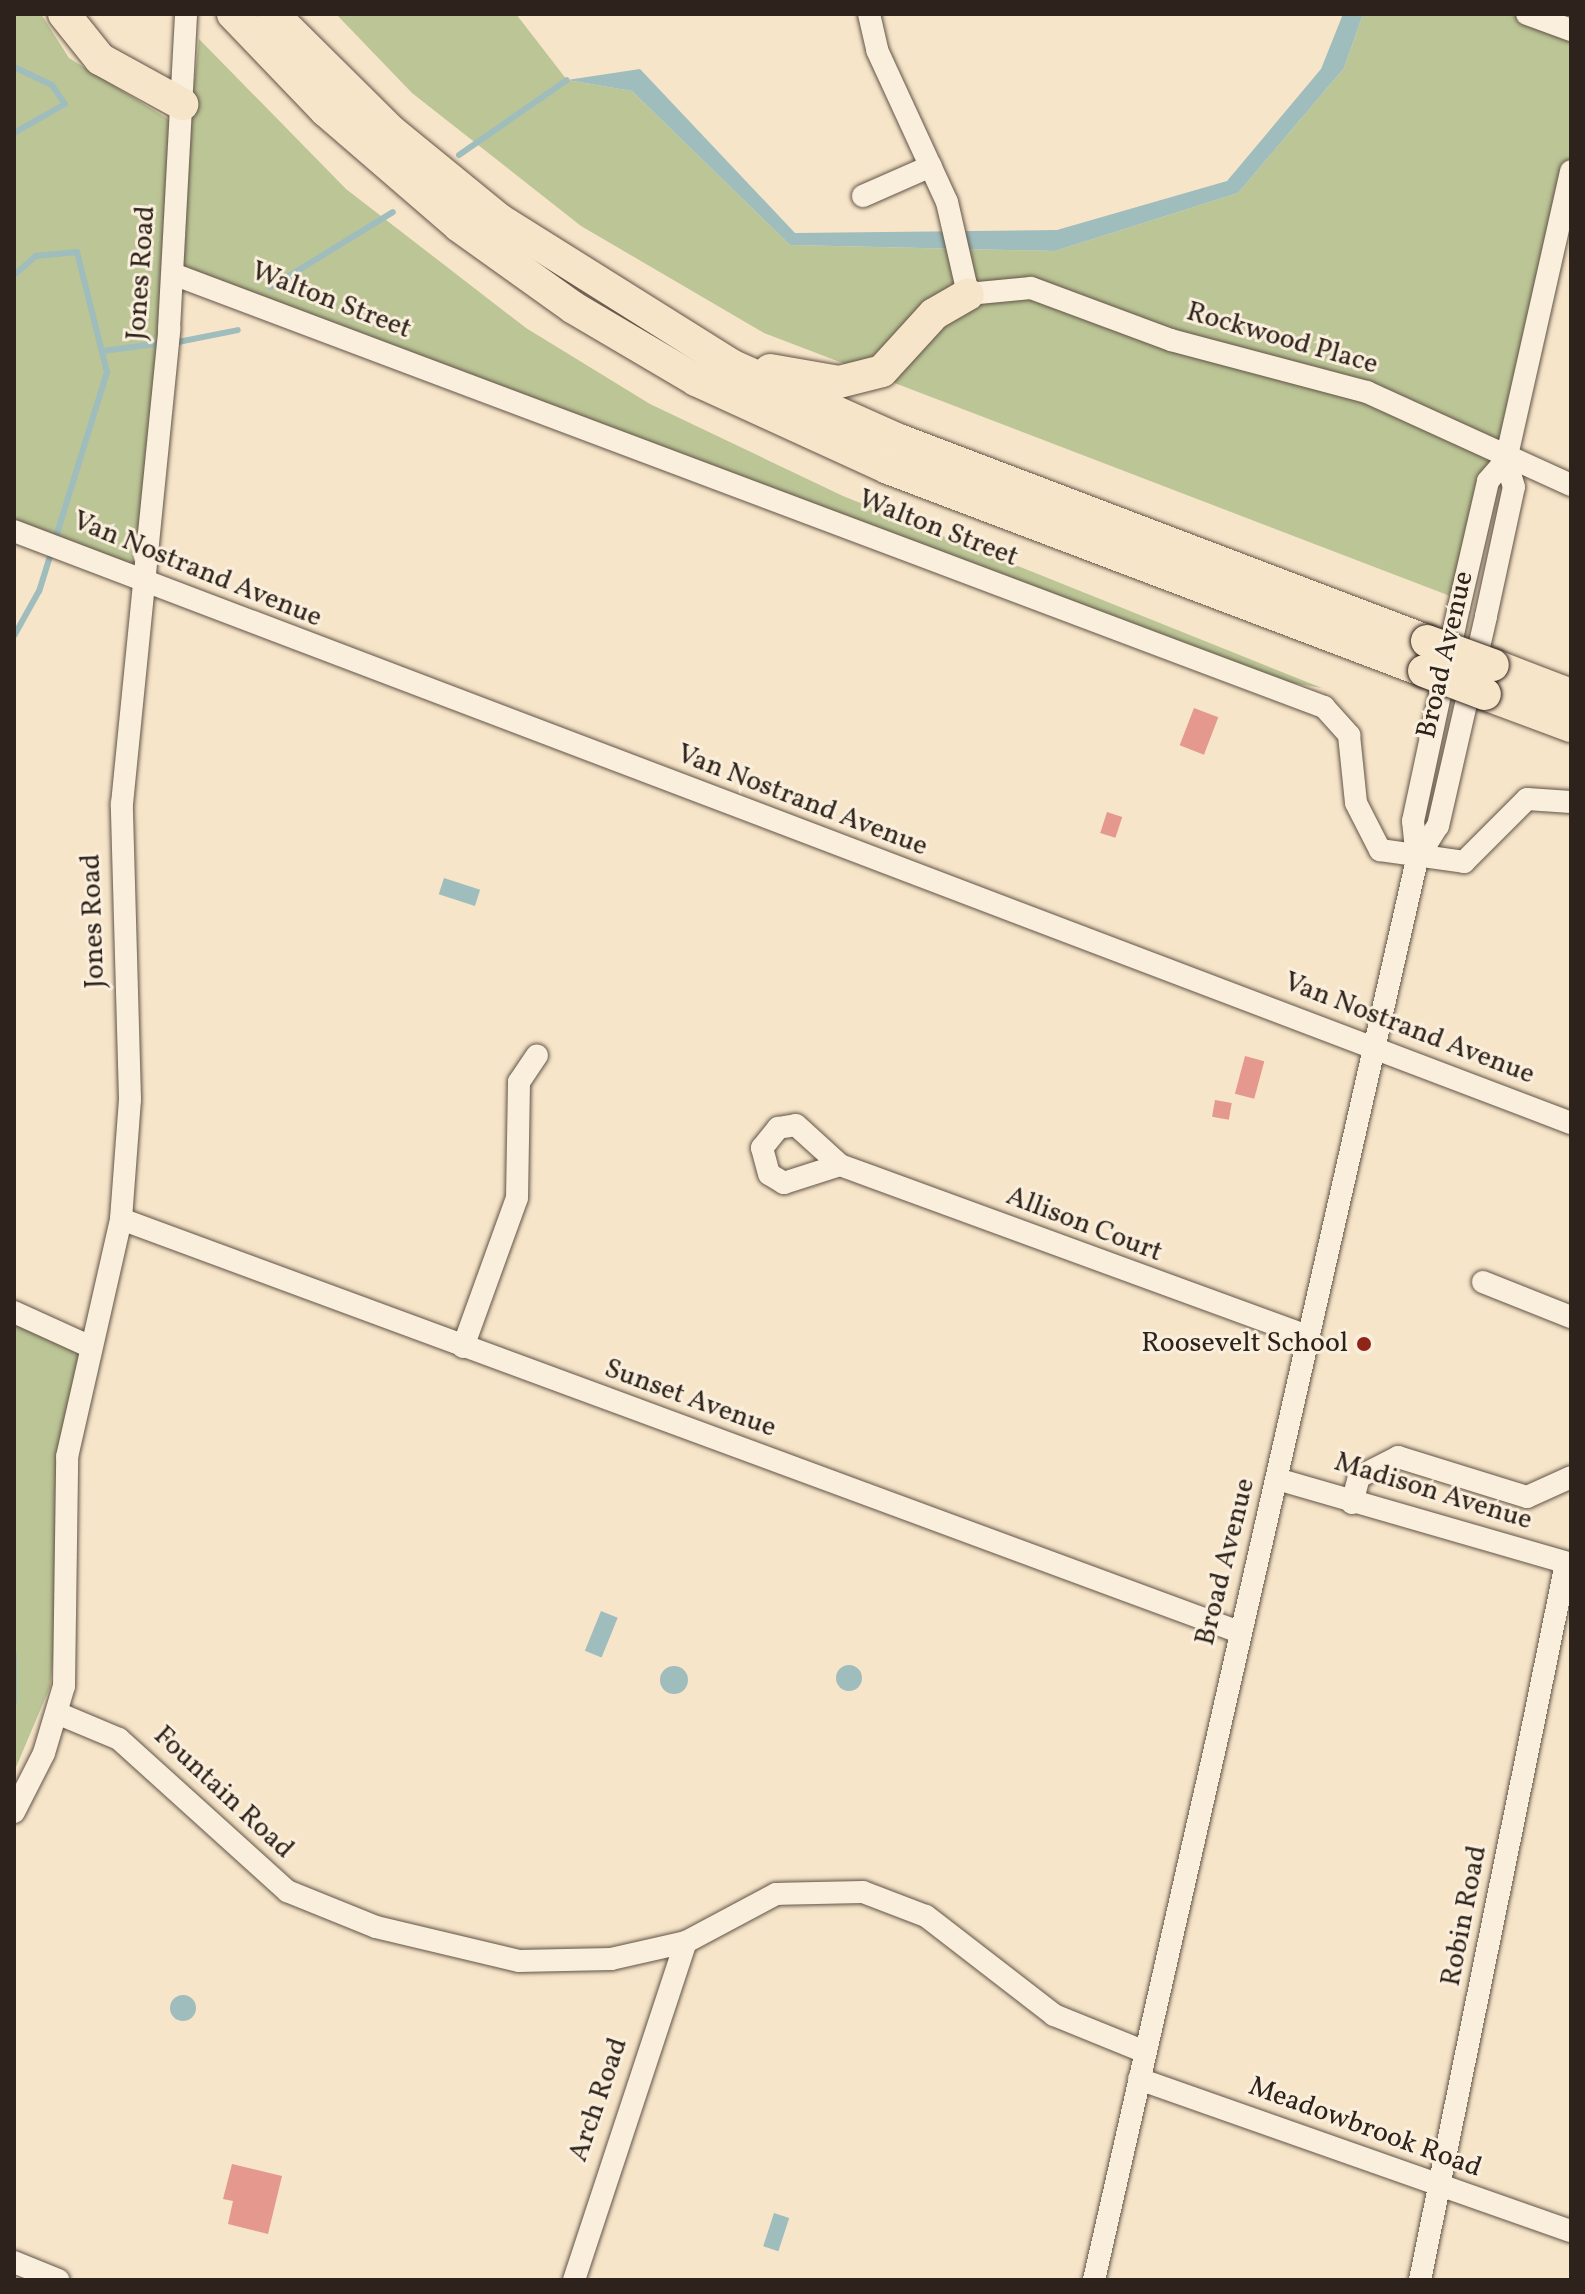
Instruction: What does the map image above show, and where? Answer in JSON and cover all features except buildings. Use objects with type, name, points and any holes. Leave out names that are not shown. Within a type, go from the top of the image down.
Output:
[{"type":"highway","points":[[64,14],[100,59],[182,104]]},
{"type":"highway","points":[[233,14],[343,127],[459,226],[574,308],[696,380],[866,459],[1426,656]]},
{"type":"highway","points":[[273,14],[375,117],[500,220],[731,365],[899,440],[1489,680],[1571,726]]},
{"type":"highway","points":[[731,365],[825,381],[869,376],[892,364],[934,314],[966,283]]},
{"type":"highway","points":[[1489,680],[1571,695]]},
{"type":"street","name":"Jones Road","points":[[14,1812],[57,1713],[69,1636],[63,1493],[89,1346],[121,1219],[130,1099],[122,804],[169,329],[186,14]]},
{"type":"street","points":[[869,14],[947,202],[966,283]]},
{"type":"street","points":[[1527,14],[1571,30]]},
{"type":"street","points":[[863,196],[931,166]]},
{"type":"street","name":"Broad Avenue","points":[[1094,2280],[1417,859],[1438,826],[1486,616],[1514,487],[1506,460],[1571,171]]},
{"type":"street","name":"Walton Street","points":[[173,274],[1324,707],[1349,735],[1356,803],[1380,850],[1417,859],[1464,862],[1527,799],[1571,802]]},
{"type":"street","name":"Rockwood Place","points":[[966,283],[1042,291],[1171,340],[1367,392],[1463,432],[1506,460],[1571,485]]},
{"type":"street","name":"Van Nostrand Avenue","points":[[14,531],[143,585],[1571,1123]]},
{"type":"street","points":[[463,1347],[517,1198],[519,1082],[537,1055]]},
{"type":"street","name":"Allison Court","points":[[840,1165],[1309,1337]]},
{"type":"street","name":"Sunset Avenue","points":[[121,1219],[1239,1632]]},
{"type":"street","points":[[1483,1282],[1571,1317]]},
{"type":"street","points":[[14,1312],[89,1346]]},
{"type":"street","points":[[1352,1503],[1359,1477],[1398,1457],[1527,1497],[1571,1477]]},
{"type":"street","name":"Madison Avenue","points":[[1277,1479],[1569,1564]]},
{"type":"street","name":"Robin Road","points":[[1420,2280],[1569,1564]]},
{"type":"street","name":"Fountain Road","points":[[57,1713],[119,1739],[287,1891],[376,1927],[519,1961],[611,1959],[686,1942],[776,1894],[863,1892],[926,1916],[1054,2015],[1145,2052]]},
{"type":"street","name":"Arch Road","points":[[574,2280],[686,1942]]},
{"type":"street","name":"Meadowbrook Road","points":[[1139,2079],[1441,2188],[1571,2231]]},
{"type":"street","points":[[14,2262],[58,2280]]},
{"type":"green space","points":[[14,14],[41,14],[69,58],[189,132],[199,39],[346,189],[526,328],[650,404],[843,496],[1322,688],[1238,674],[166,268],[148,585],[14,530]]},
{"type":"green space","points":[[336,14],[516,14],[567,80],[632,91],[790,245],[1055,251],[1238,193],[1344,68],[1363,14],[1526,14],[1571,30],[1571,157],[1471,604],[764,333],[581,226],[412,93]]},
{"type":"green space","points":[[14,1303],[87,1340],[50,1687],[14,1772]]},
{"type":"water","points":[[1343,14],[1363,14],[1344,68],[1238,193],[1055,251],[790,245],[632,91],[567,80],[640,69],[795,233],[1057,230],[1227,181],[1321,69]]},
{"type":"water","points":[[444,878],[480,890],[475,906],[439,894]]},
{"type":"water","points":[[601,1611],[618,1618],[602,1658],[585,1651]]},
{"type":"water","points":[[849,1665],[858,1669],[862,1678],[858,1687],[849,1691],[840,1687],[836,1678],[840,1669]]},
{"type":"water","points":[[674,1666],[684,1670],[688,1680],[684,1690],[674,1694],[664,1690],[660,1680],[664,1670]]},
{"type":"water","points":[[183,1995],[192,1999],[196,2008],[192,2017],[183,2021],[174,2017],[170,2008],[174,1999]]},
{"type":"water","points":[[774,2213],[789,2218],[778,2251],[763,2246]]},
{"type":"waterway","points":[[14,67],[52,85],[65,104],[14,133]]},
{"type":"waterway","points":[[459,155],[567,80]]},
{"type":"waterway","points":[[271,287],[393,212]]},
{"type":"waterway","points":[[14,275],[36,256],[77,252],[107,372],[39,591],[14,636]]},
{"type":"waterway","points":[[173,343],[238,330]]},
{"type":"waterway","points":[[103,351],[162,343]]},
{"type":"waterway","points":[[14,1655],[14,1702]]},
{"type":"place","name":"Roosevelt School","points":[[1364,1344]]}]
